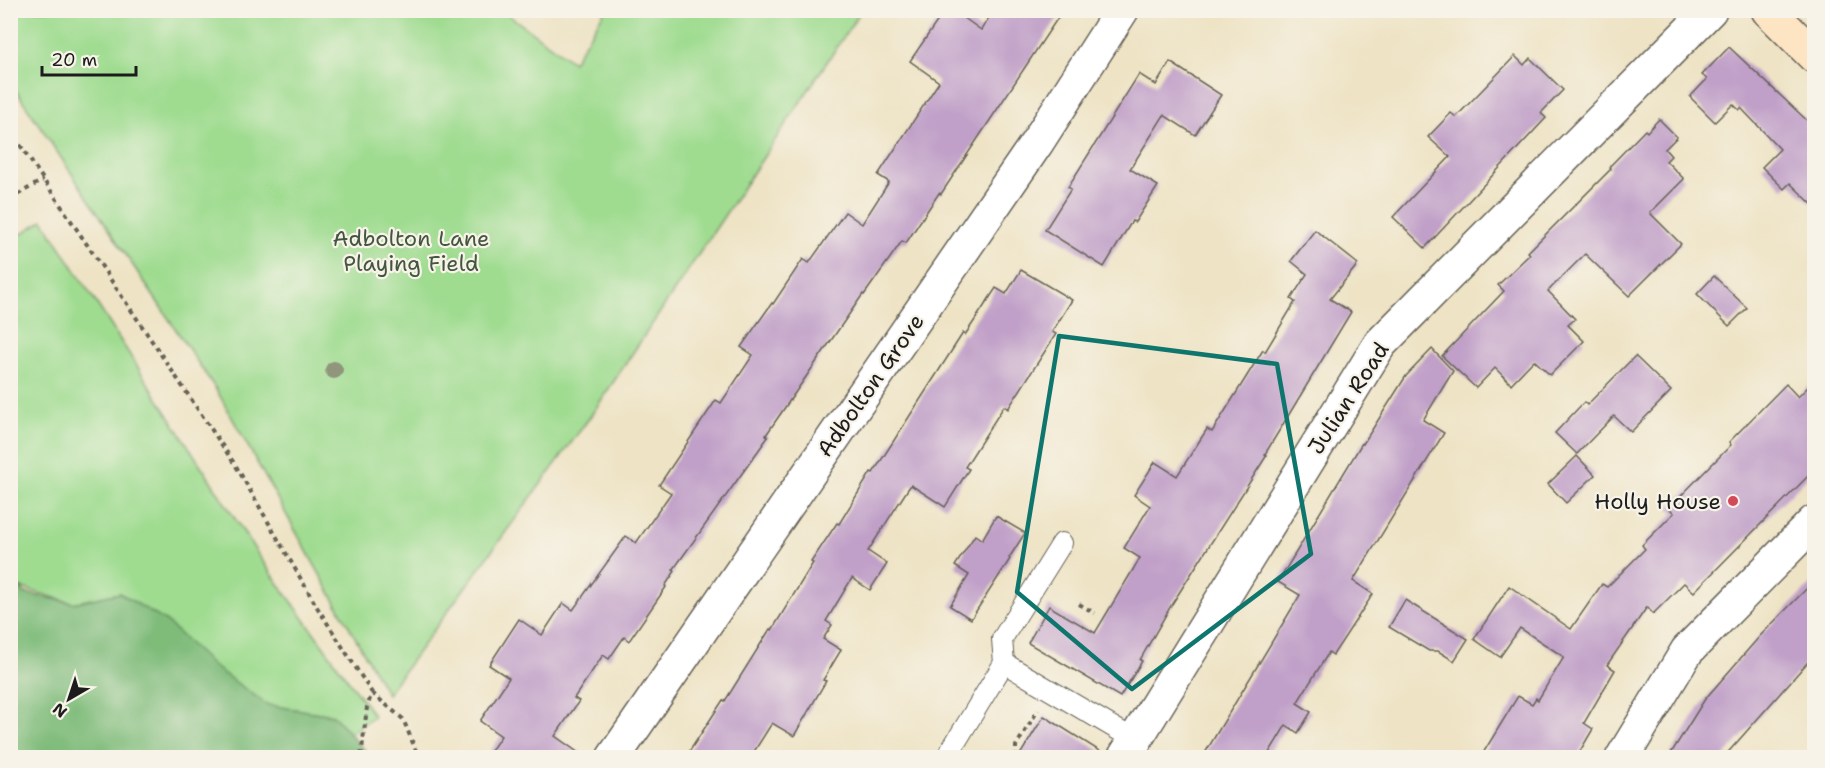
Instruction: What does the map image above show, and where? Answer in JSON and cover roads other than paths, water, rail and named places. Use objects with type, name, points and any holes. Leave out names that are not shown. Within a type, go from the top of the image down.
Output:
[{"type":"street","name":"Adbolton Grove","points":[[613,758],[1036,144],[1122,10]]},
{"type":"street","name":"Julian Road","points":[[1130,749],[1380,344],[1710,10]]},
{"type":"street","points":[[1768,10],[1815,56]]},
{"type":"street","points":[[1622,758],[1687,651],[1815,522]]},
{"type":"lane","points":[[946,758],[1004,663],[1002,639],[1062,543]]},
{"type":"lane","points":[[1004,663],[1130,749]]},
{"type":"place","name":"Holly House","points":[[1733,501]]},
{"type":"park label","name":"Adbolton Lane Playing Field","points":[[411,250]]}]
